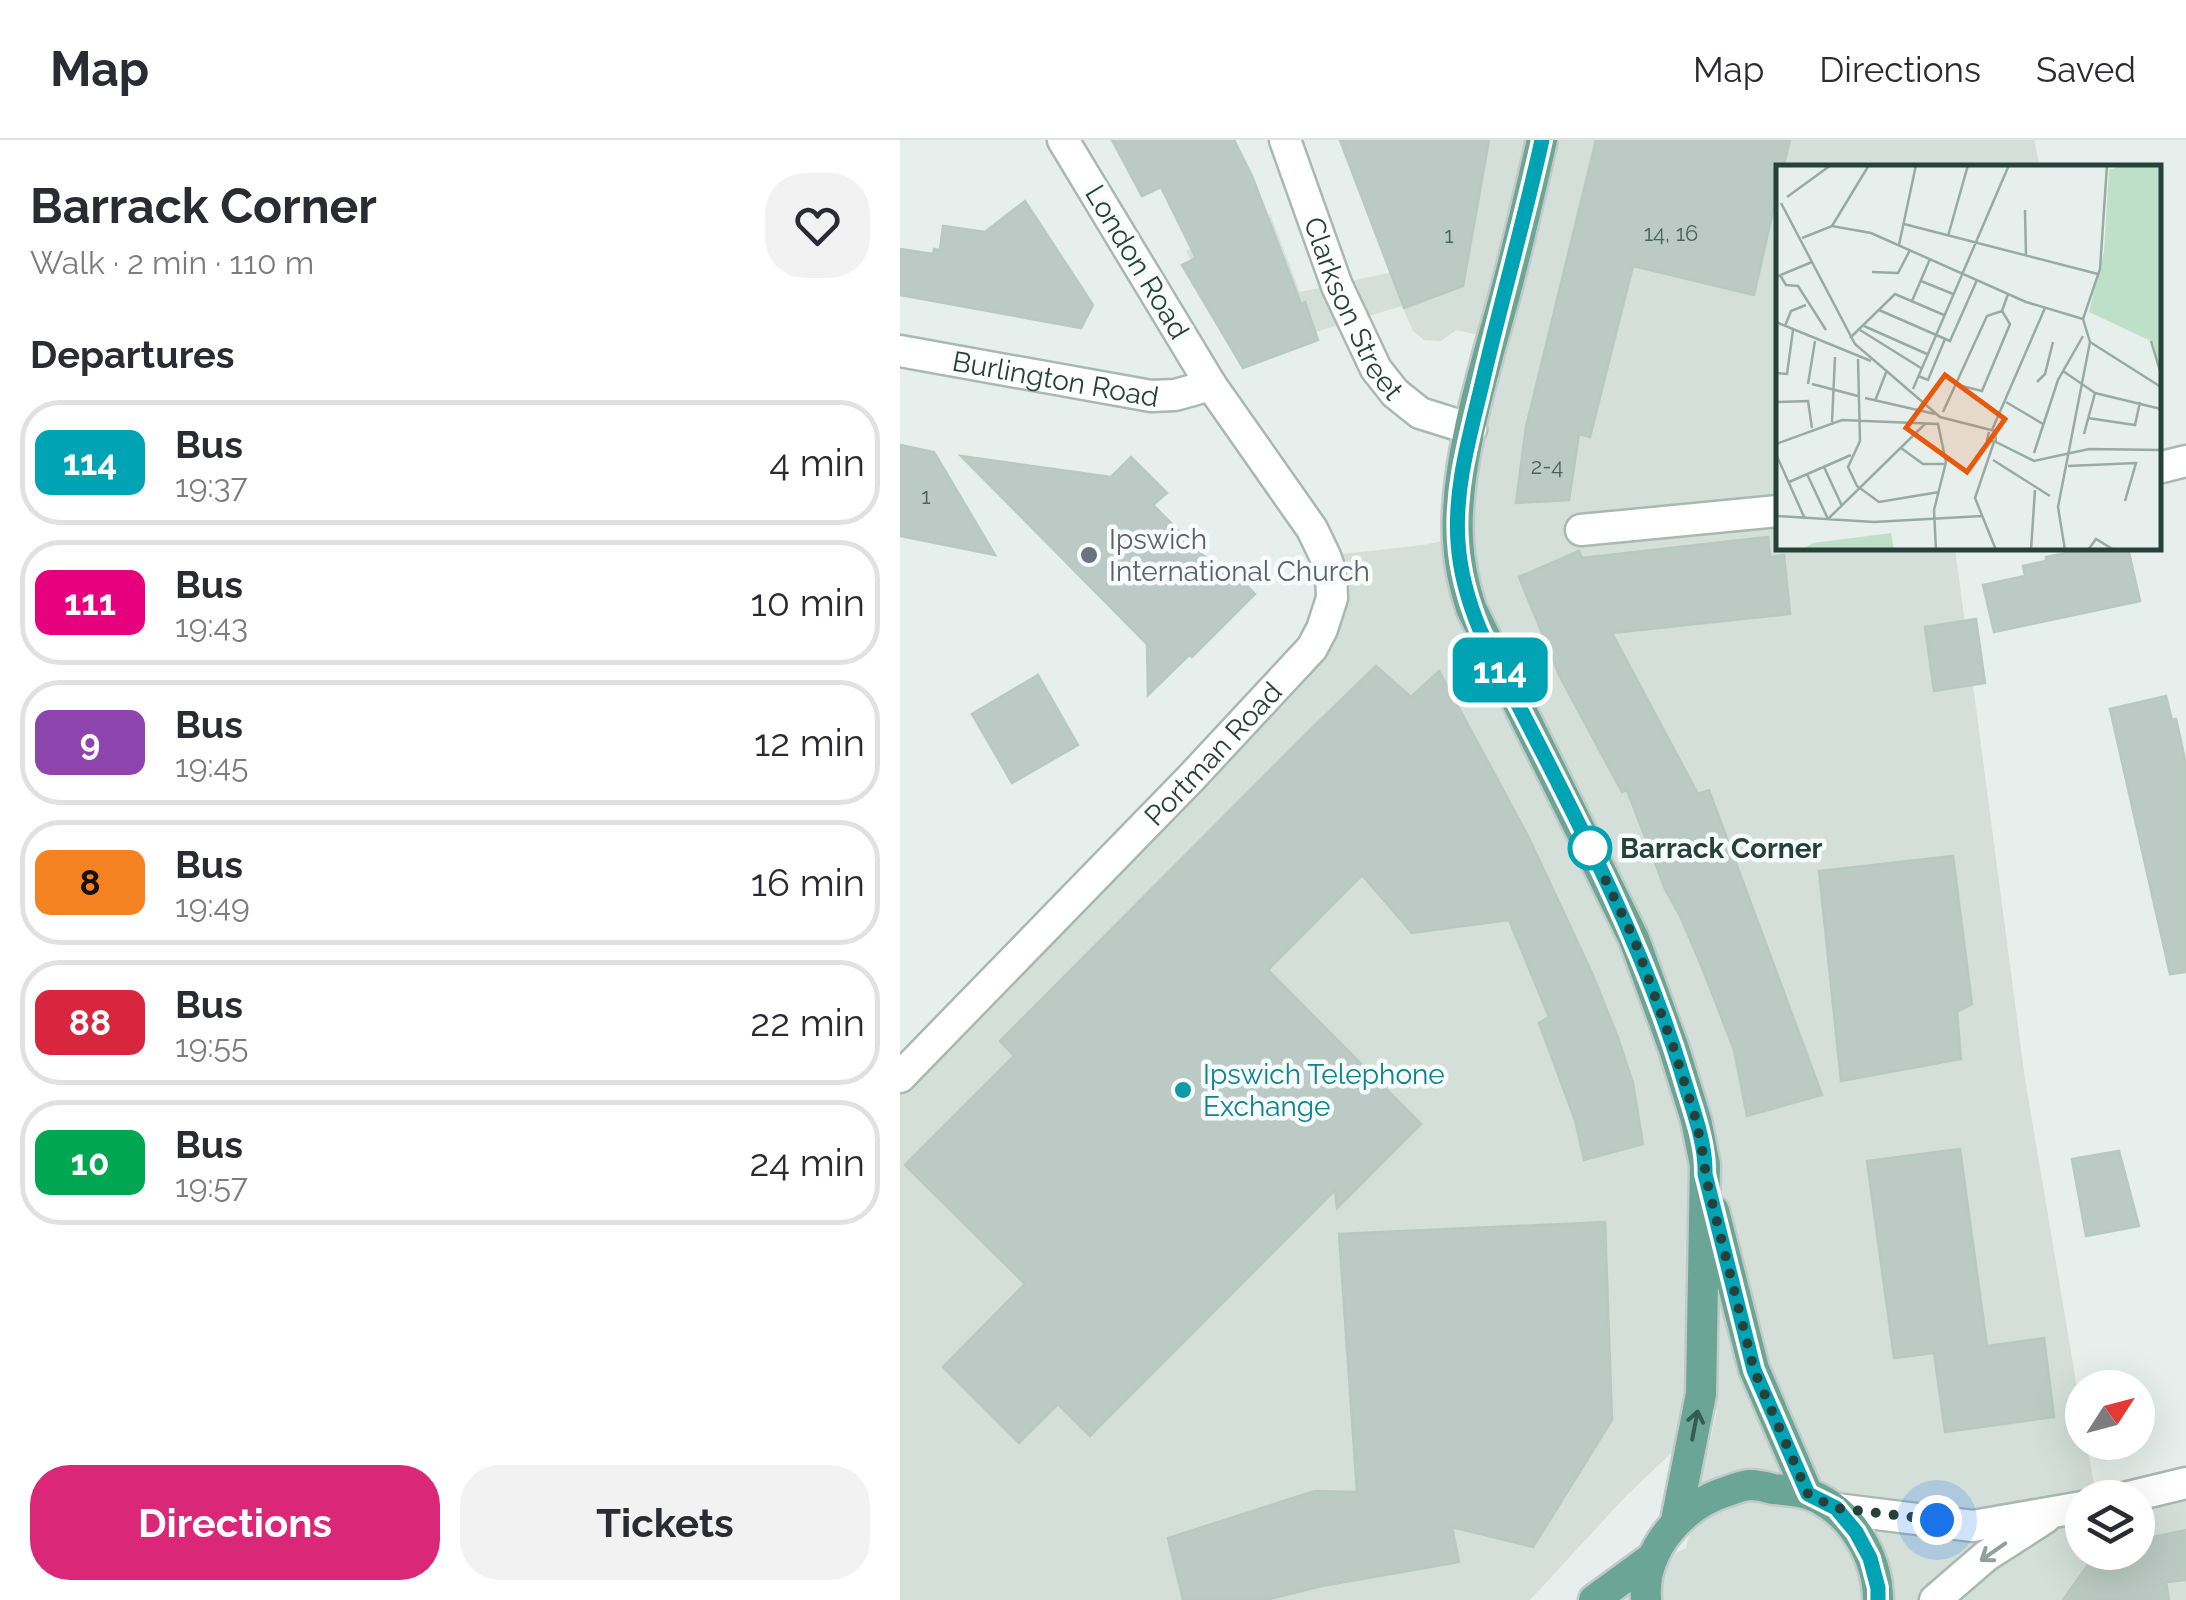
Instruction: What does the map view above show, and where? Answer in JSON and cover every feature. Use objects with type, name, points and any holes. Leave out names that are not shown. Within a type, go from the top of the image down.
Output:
[{"type":"main road","points":[[1542,140],[1461,478],[1458,538],[1462,580],[1480,630],[1634,939],[1696,1120],[1705,1164],[1700,1394],[1676,1521]]},
{"type":"main road","points":[[1705,1174],[1754,1370],[1822,1501],[1856,1532],[1870,1558],[1878,1600]]},
{"type":"main road","points":[[1646,1600],[1653,1557],[1676,1521],[1709,1496],[1748,1484],[1822,1501]]},
{"type":"main road","points":[[1594,1600],[1653,1557]]},
{"type":"street","name":"London Road","points":[[1063,140],[1210,385]]},
{"type":"street","name":"Clarkson Street","points":[[1285,140],[1337,286],[1376,369],[1395,394],[1420,413],[1471,429]]},
{"type":"street","name":"Burlington Road","points":[[900,350],[1151,396],[1175,395],[1210,385]]},
{"type":"street","name":"Portman Road","points":[[900,1077],[1191,778],[1312,648],[1322,629],[1332,598],[1331,573],[1325,556],[1312,529],[1210,385]]},
{"type":"street","points":[[2161,467],[2186,463]]},
{"type":"street","points":[[1580,530],[1776,511]]},
{"type":"street","points":[[2155,1491],[2186,1484]]},
{"type":"street","points":[[1822,1501],[1973,1526],[2065,1510]]},
{"type":"street","points":[[1935,1600],[1986,1556],[2065,1511]]},
{"type":"shaded area","points":[[1417,140],[2034,140],[2040,165],[1776,165],[1776,550],[1955,550],[2025,1079],[2074,1370],[2065,1370],[2065,1460],[2090,1460],[2093,1480],[2065,1480],[2065,1570],[2155,1570],[2155,1491],[2186,1477],[2186,1600],[1576,1600],[1686,1548],[1717,1410],[1626,1496],[1530,1600],[900,1600],[900,1077],[1312,648],[1325,556],[1457,538],[1493,338],[1456,330],[1441,341],[1424,340],[1413,331],[1402,306],[1242,354],[1186,251],[1270,214],[1300,292],[1388,273],[1434,256]]},
{"type":"building","points":[[1112,140],[1234,140],[1318,340],[1243,368],[1182,265],[1196,258],[1161,187],[1142,196]]},
{"type":"building","points":[[1340,140],[1489,140],[1463,286],[1404,308]]},
{"type":"building","points":[[1596,140],[1790,140],[1784,165],[1776,165],[1776,198],[1754,295],[1633,266],[1590,437],[1579,434],[1569,500],[1516,503],[1526,427]]},
{"type":"building","points":[[1025,201],[1093,305],[1081,328],[900,295],[900,249],[933,254],[934,249],[940,250],[943,226],[985,232]]},
{"type":"building","points":[[900,445],[934,452],[995,555],[900,536]]},
{"type":"building","name":"Ipswich International Church","points":[[961,456],[1111,477],[1131,457],[1167,493],[1153,505],[1222,574],[1228,567],[1255,594],[1148,695],[1147,644]]},
{"type":"building","points":[[1768,537],[1770,557],[1784,555],[1790,614],[1612,633],[1698,794],[1709,790],[1822,1095],[1747,1116],[1734,1050],[1627,790],[1622,792],[1560,677],[1519,577],[1579,551],[1582,558]]},
{"type":"building","points":[[2082,550],[2128,550],[2140,601],[1994,632],[1983,585],[2025,576],[2023,566],[2046,561],[2046,557]]},
{"type":"building","points":[[1976,619],[1985,683],[1934,691],[1925,627]]},
{"type":"building","name":"Ipswich Telephone Exchange","points":[[1376,666],[1411,697],[1439,671],[1529,838],[1592,973],[1633,1083],[1643,1144],[1584,1160],[1575,1120],[1539,1023],[1549,1017],[1509,920],[1412,933],[1362,875],[1268,970],[1421,1124],[1337,1208],[1335,1190],[1090,1436],[1058,1404],[1019,1443],[943,1367],[1025,1284],[905,1165],[1014,1056],[1000,1041]]},
{"type":"building","points":[[1038,675],[1078,745],[1012,783],[972,714]]},
{"type":"building","points":[[2166,696],[2172,720],[2176,719],[2186,764],[2186,972],[2170,974],[2110,709]]},
{"type":"building","points":[[1953,856],[1972,1004],[1957,1012],[1961,1059],[1841,1081],[1819,871]]},
{"type":"building","points":[[1960,1149],[1987,1346],[2044,1338],[2054,1417],[1945,1432],[1934,1353],[1894,1358],[1867,1161]]},
{"type":"building","points":[[2119,1151],[2139,1226],[2086,1236],[2072,1159]]},
{"type":"building","points":[[1605,1222],[1612,1420],[1533,1547],[1452,1527],[1459,1562],[1266,1600],[1183,1600],[1168,1538],[1315,1491],[1357,1492],[1339,1234]]},
{"type":"building","points":[[2186,1530],[2186,1580],[2166,1582],[2169,1600],[2063,1600],[2084,1570],[2155,1570],[2155,1536]]},
{"type":"bus line","name":"114","points":[[1542,140],[1461,478],[1458,538],[1462,580],[1480,630],[1634,939],[1661,1012],[1696,1120],[1705,1174],[1754,1370],[1808,1494],[1836,1508],[1856,1532],[1870,1558],[1878,1600]]},
{"type":"place","name":"Ipswich International Church","points":[[1089,555]]},
{"type":"place","name":"Barrack Corner","points":[[1590,848]]},
{"type":"place","name":"Ipswich Telephone Exchange","points":[[1183,1090]]},
{"type":"route","points":[[1590,848],[1634,939],[1674,1049],[1696,1120],[1705,1174],[1754,1370],[1808,1494],[1836,1508],[1937,1520]]}]
